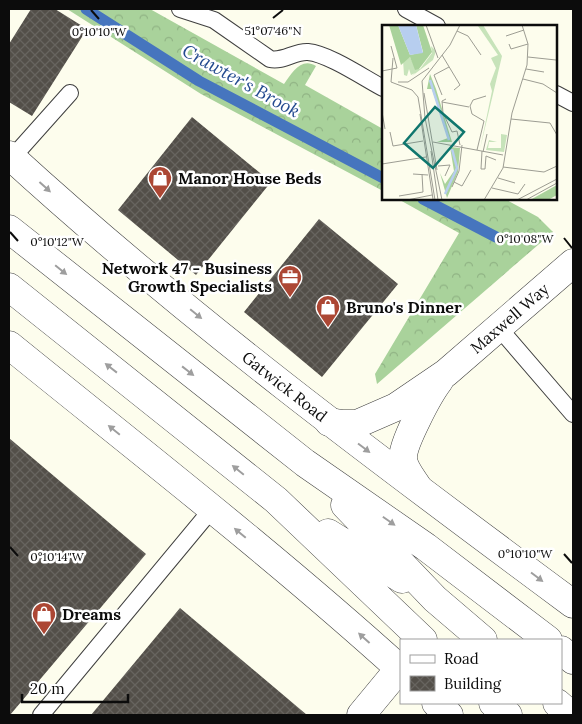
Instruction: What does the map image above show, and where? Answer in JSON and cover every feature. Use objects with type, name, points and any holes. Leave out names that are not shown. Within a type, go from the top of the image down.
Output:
[{"type":"street","name":"Gatwick Road","points":[[11,156],[81,220],[329,422],[573,604]]},
{"type":"street","points":[[9,229],[305,463],[426,547],[547,639]]},
{"type":"street","name":"Maxwell Way","points":[[329,422],[357,424],[384,413],[446,373],[573,263]]},
{"type":"street","points":[[9,287],[276,500],[422,639]]},
{"type":"street","points":[[9,345],[212,509],[400,669],[361,715]]},
{"type":"street","name":"Maxwell Way","points":[[419,490],[406,470],[403,458],[405,449],[436,385],[446,373]]},
{"type":"street","points":[[305,463],[436,599],[483,639]]},
{"type":"street","points":[[276,500],[436,599]]},
{"type":"street","points":[[562,651],[573,660]]},
{"type":"street","points":[[437,704],[449,715]]},
{"type":"street","points":[[494,704],[508,715]]},
{"type":"street","points":[[558,704],[571,715]]},
{"type":"lane","points":[[180,9],[214,20],[270,59],[276,60],[299,52],[319,54],[382,87]]},
{"type":"lane","points":[[406,9],[435,25]]},
{"type":"lane","points":[[11,156],[70,93]]},
{"type":"lane","points":[[557,95],[573,103]]},
{"type":"lane","points":[[499,328],[573,414]]},
{"type":"lane","points":[[41,715],[212,509]]},
{"type":"green space","points":[[67,9],[150,9],[284,84],[301,65],[306,63],[316,66],[305,85],[382,128],[382,190],[201,94]]},
{"type":"green space","points":[[400,200],[507,200],[538,217],[553,232],[377,384],[375,374],[459,233]]},
{"type":"building","points":[[31,9],[55,9],[87,29],[32,116],[9,102],[9,44]]},
{"type":"building","points":[[192,117],[271,182],[196,275],[118,210]]},
{"type":"building","points":[[319,219],[398,284],[322,377],[244,312]]},
{"type":"building","name":"Dreams","points":[[9,438],[146,554],[10,715],[9,715]]},
{"type":"building","points":[[180,608],[307,715],[91,715]]},
{"type":"waterway","name":"Crawter's Brook","points":[[86,9],[199,81],[382,177]]},
{"type":"waterway","name":"Crawter's Brook","points":[[425,200],[496,237]]},
{"type":"place","name":"Manor House Beds","points":[[160,199]]},
{"type":"place","name":"Network 47 - Business Growth Specialists","points":[[290,298]]},
{"type":"place","name":"Bruno's Dinner","points":[[328,328]]},
{"type":"place","name":"Dreams","points":[[44,635]]}]
